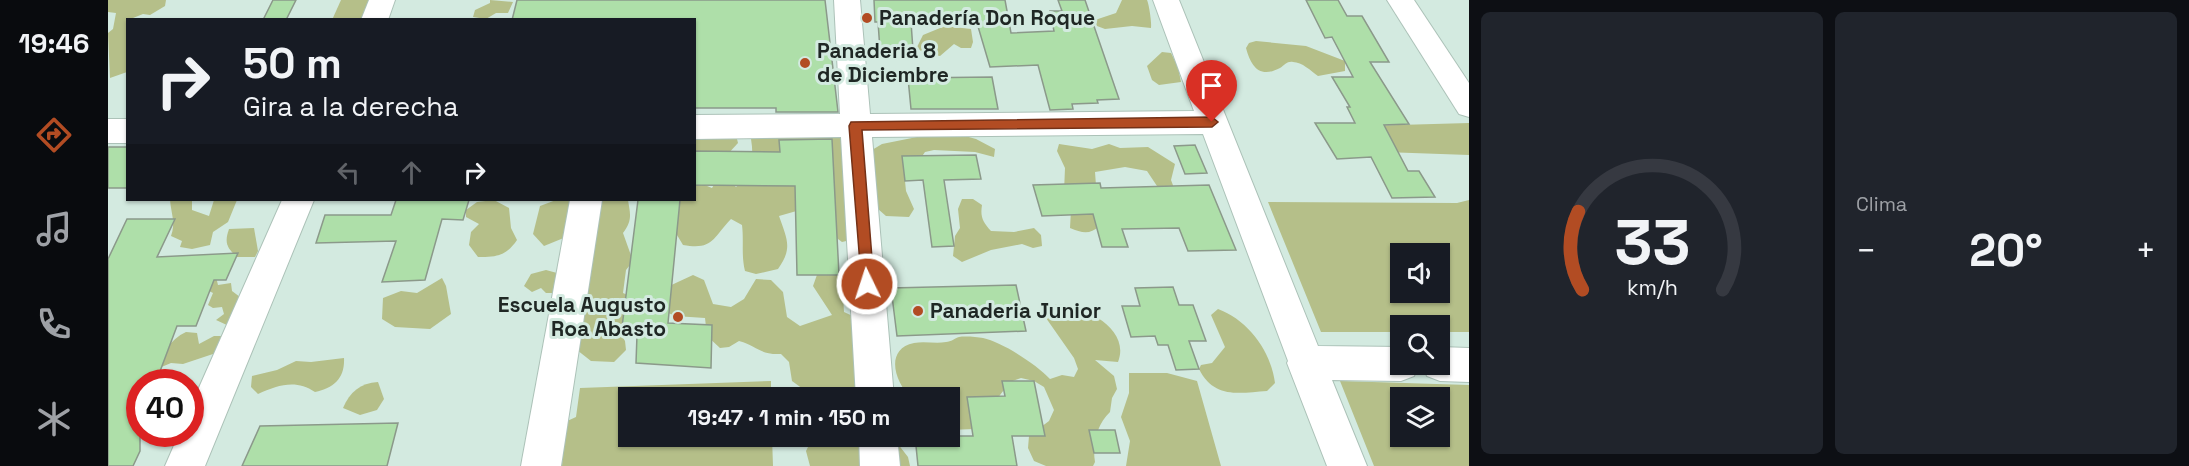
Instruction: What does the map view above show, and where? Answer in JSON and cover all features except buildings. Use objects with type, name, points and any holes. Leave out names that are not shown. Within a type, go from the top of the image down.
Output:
[{"type":"street","points":[[375,18],[382,0]]},
{"type":"street","points":[[847,0],[874,387]]},
{"type":"street","points":[[1166,0],[1305,363],[1347,466]]},
{"type":"street","points":[[1400,0],[1469,106]]},
{"type":"street","points":[[696,127],[1212,122]]},
{"type":"street","points":[[108,131],[126,131]]},
{"type":"street","points":[[185,466],[298,201]]},
{"type":"street","points":[[541,466],[586,201]]},
{"type":"street","points":[[1305,363],[1390,364]]},
{"type":"street","points":[[1450,364],[1469,364]]},
{"type":"street","points":[[879,447],[880,466]]},
{"type":"green space","points":[[108,0],[166,0],[165,6],[150,15],[143,14],[126,18],[126,72],[110,78],[108,33],[113,29],[116,13],[108,12]]},
{"type":"green space","points":[[341,0],[368,0],[368,18],[333,18]]},
{"type":"green space","points":[[490,0],[513,2],[508,13],[496,13],[488,18],[473,17],[475,10],[490,3]]},
{"type":"green space","points":[[1122,0],[1147,0],[1151,28],[1132,26],[1105,29],[1097,26],[1095,20],[1116,13]]},
{"type":"green space","points":[[945,26],[971,29],[973,42],[971,48],[961,48],[954,44],[940,56],[922,52],[917,47],[923,35]]},
{"type":"green space","points":[[1256,41],[1306,46],[1345,61],[1345,71],[1318,76],[1303,65],[1291,62],[1273,71],[1261,71],[1253,65],[1246,48],[1249,43]]},
{"type":"green space","points":[[1162,52],[1171,53],[1178,67],[1181,82],[1159,85],[1152,80],[1147,66]]},
{"type":"green space","points":[[1469,123],[1469,155],[1384,152],[1363,126]]},
{"type":"green space","points":[[696,130],[735,131],[738,143],[726,156],[696,161]]},
{"type":"green space","points":[[947,131],[976,139],[995,149],[994,157],[975,152],[934,150],[925,152],[905,181],[906,191],[914,209],[909,217],[886,216],[878,209],[867,153],[882,144]]},
{"type":"green space","points":[[763,132],[847,137],[855,239],[842,242],[826,230],[801,185],[800,210],[779,216],[787,249],[778,269],[756,274],[745,271],[742,225],[731,219],[706,244],[683,245],[674,230],[677,201],[696,201],[696,181],[712,188],[718,178],[727,180],[736,187],[742,183],[751,166],[751,139]]},
{"type":"green space","points":[[1059,144],[1092,149],[1109,144],[1120,148],[1148,147],[1175,164],[1171,180],[1174,188],[1165,193],[1147,171],[1125,167],[1095,172],[1099,226],[1089,232],[1074,230],[1070,228],[1071,210],[1064,192],[1065,168],[1057,151]]},
{"type":"green space","points":[[962,199],[973,199],[982,205],[983,219],[991,231],[1014,232],[1034,228],[1041,235],[1042,246],[1033,248],[1022,244],[991,250],[962,262],[953,256],[955,236],[960,228],[958,209]]},
{"type":"green space","points":[[1469,200],[1469,332],[1450,332],[1450,315],[1390,315],[1390,332],[1321,332],[1268,202],[1457,203]]},
{"type":"green space","points":[[170,201],[192,201],[192,210],[209,216],[214,201],[237,201],[228,222],[213,232],[210,245],[192,249],[180,247],[182,241],[171,236],[173,222]]},
{"type":"green space","points":[[496,201],[509,208],[511,228],[517,240],[505,252],[491,257],[478,257],[469,245],[471,232],[479,224],[466,217],[466,210],[477,202]]},
{"type":"green space","points":[[553,201],[577,201],[571,235],[544,246],[533,234],[540,206]]},
{"type":"green space","points":[[593,201],[628,201],[630,220],[623,233],[633,261],[626,270],[623,293],[637,299],[633,320],[617,328],[625,341],[626,350],[614,362],[591,361],[577,350]]},
{"type":"green space","points":[[254,228],[258,251],[255,257],[237,257],[227,245],[229,229]]},
{"type":"green space","points":[[546,270],[557,273],[555,293],[546,293],[541,288],[532,292],[524,286],[531,274]]},
{"type":"green space","points":[[833,270],[846,280],[843,296],[844,312],[857,318],[883,387],[800,387],[792,381],[789,362],[781,354],[763,352],[739,341],[729,347],[720,348],[707,336],[705,318],[675,316],[664,311],[665,288],[693,275],[704,280],[713,304],[731,307],[744,299],[756,279],[771,280],[783,292],[787,317],[800,326],[832,315],[813,286],[818,272]]},
{"type":"green space","points":[[216,277],[218,285],[231,283],[232,291],[240,297],[229,326],[216,320],[224,314],[222,307],[213,308],[208,305],[213,293],[203,288]]},
{"type":"green space","points":[[442,278],[446,286],[451,314],[430,329],[395,327],[382,319],[383,298],[401,291],[417,293]]},
{"type":"green space","points":[[1057,304],[1080,309],[1103,321],[1118,339],[1120,350],[1118,362],[1095,360],[1114,376],[1117,389],[1112,398],[1110,412],[1096,435],[1093,466],[1046,466],[1034,461],[1028,448],[1029,436],[1049,421],[1054,410],[1044,387],[1034,381],[1021,378],[1010,382],[974,429],[960,430],[960,387],[902,387],[900,384],[895,367],[896,359],[905,346],[918,342],[948,342],[959,337],[983,338],[1000,344],[1028,360],[1050,379],[1062,375],[1074,377],[1078,369],[1074,358],[1046,318],[1048,308]]},
{"type":"green space","points":[[1218,309],[1239,321],[1263,348],[1269,359],[1275,383],[1267,391],[1237,393],[1220,390],[1205,379],[1199,369],[1201,365],[1212,363],[1225,347],[1211,315]]},
{"type":"green space","points":[[186,332],[197,333],[199,344],[214,336],[223,336],[225,350],[183,364],[171,363],[153,369],[162,354],[180,335]]},
{"type":"green space","points":[[344,358],[343,371],[337,381],[322,390],[315,392],[301,386],[287,385],[258,394],[251,387],[252,376],[277,370],[296,361],[311,362]]},
{"type":"green space","points":[[1129,373],[1167,373],[1197,381],[1221,466],[1126,466],[1130,441],[1121,417],[1129,393]]},
{"type":"green space","points":[[771,381],[771,387],[618,387],[618,447],[772,447],[773,466],[562,466],[565,422],[576,417],[580,388]]},
{"type":"green space","points":[[1340,381],[1469,385],[1469,466],[1374,466]]},
{"type":"green space","points":[[378,382],[384,399],[377,410],[360,415],[343,408],[356,389]]},
{"type":"green space","points":[[808,447],[900,447],[908,457],[910,466],[810,466],[806,451]]},
{"type":"place","name":"Panadería Don Roque","points":[[867,18]]},
{"type":"place","name":"Panaderia 8 de Diciembre","points":[[805,63]]},
{"type":"place","name":"Panaderia Junior","points":[[918,311]]},
{"type":"place","name":"Escuela Augusto Roa Abasto","points":[[678,317]]},
{"type":"route","points":[[867,284],[855,126],[1212,122]]}]
